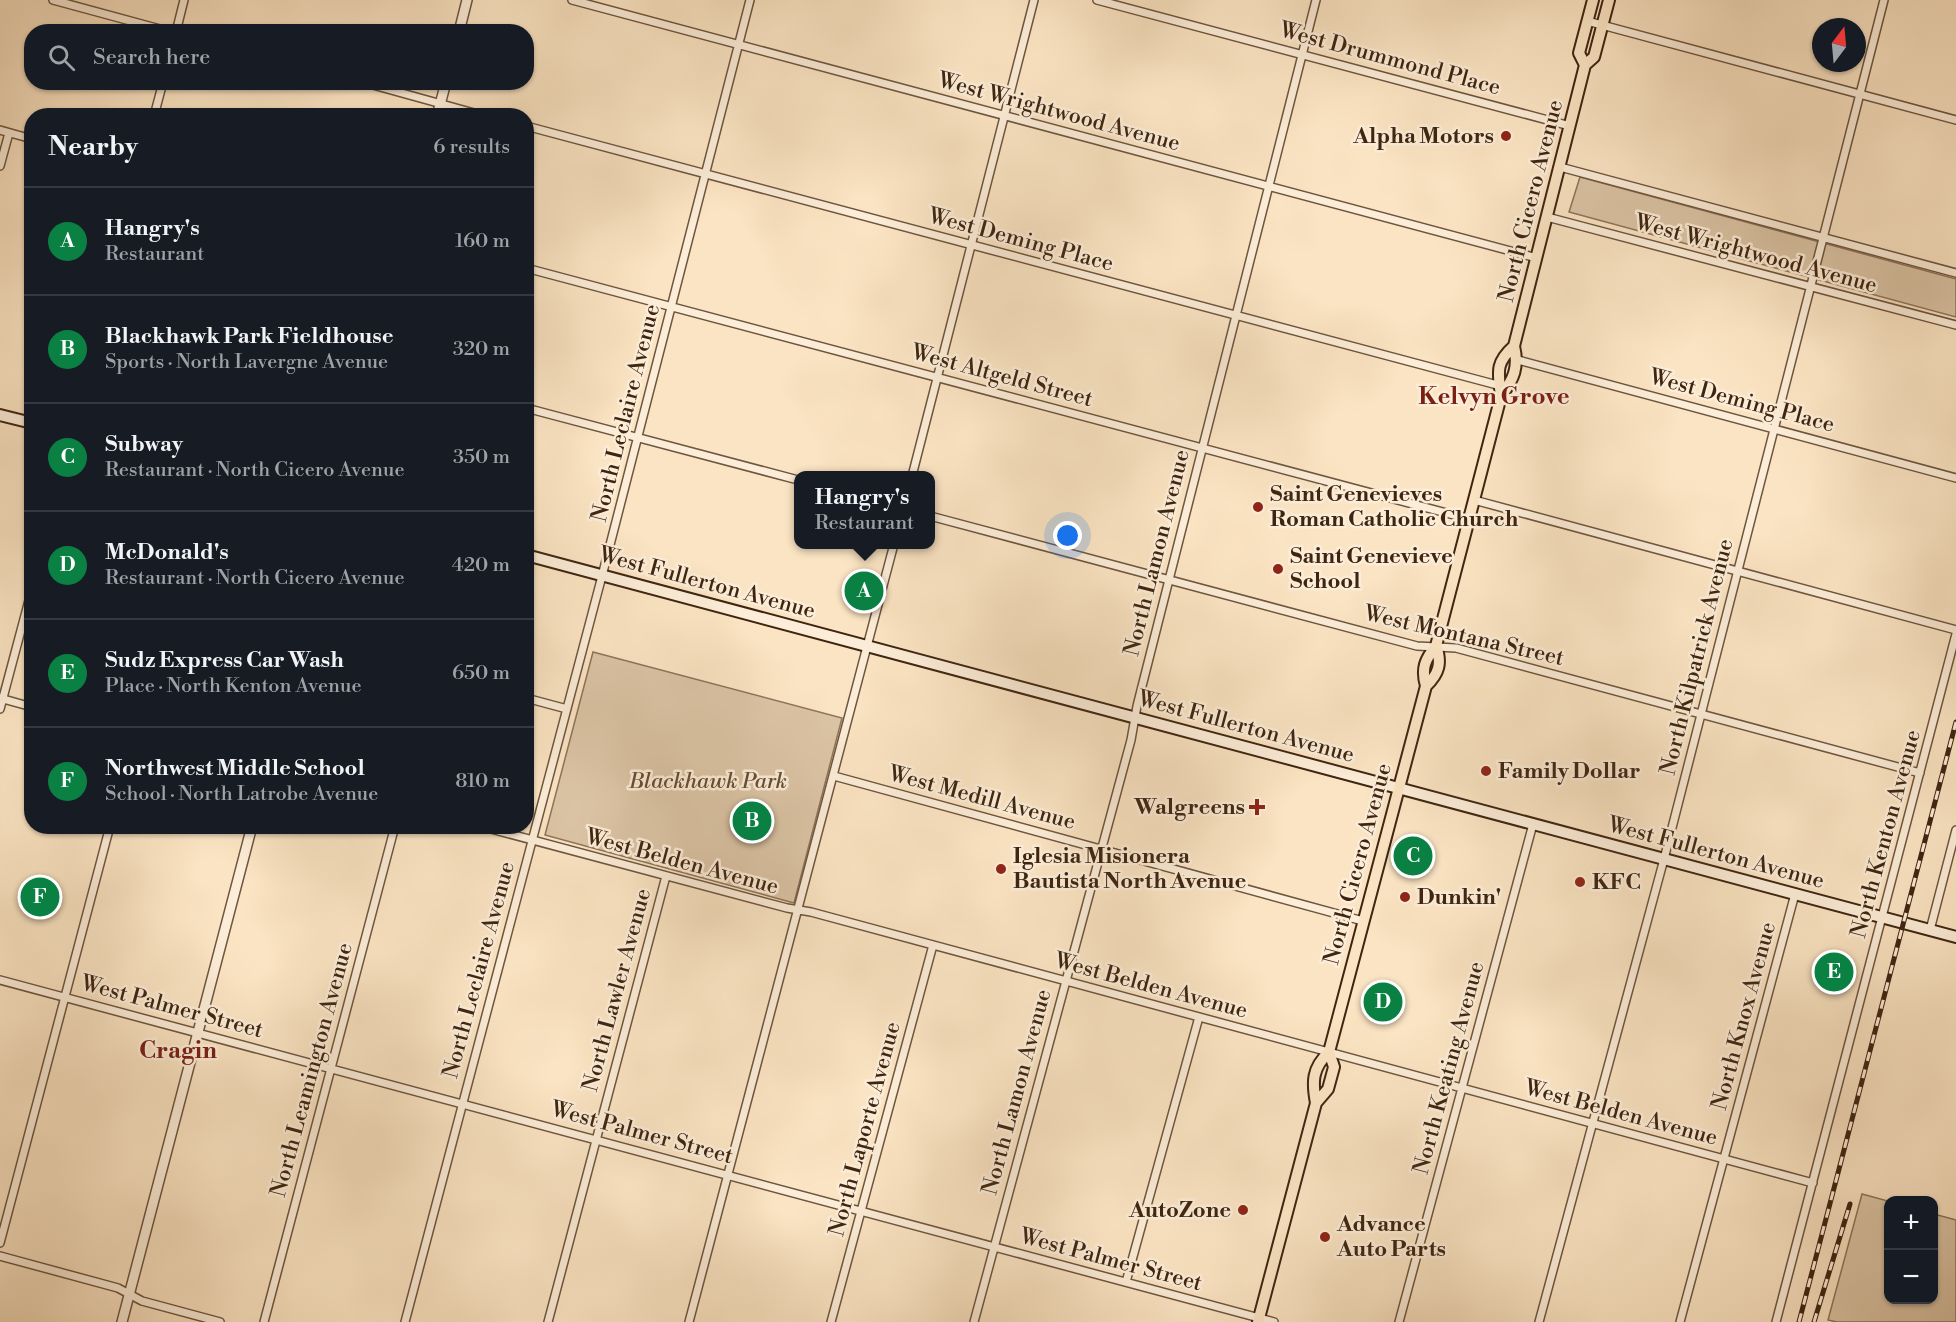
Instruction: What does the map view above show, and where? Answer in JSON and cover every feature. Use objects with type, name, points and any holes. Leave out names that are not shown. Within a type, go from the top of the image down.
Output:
[{"type":"main road","name":"North Cicero Avenue","points":[[1586,65],[1579,53],[1593,0]]},
{"type":"main road","name":"North Cicero Avenue","points":[[1503,390],[1498,374],[1503,357],[1514,346],[1586,65],[1594,57],[1609,0]]},
{"type":"main road","points":[[1514,346],[1518,360]]},
{"type":"main road","name":"North Cicero Avenue","points":[[1316,1104],[1312,1083],[1319,1061],[1329,1052],[1426,686],[1436,677],[1440,659],[1436,646],[1503,390],[1518,360]]},
{"type":"main road","points":[[0,415],[24,421]]},
{"type":"main road","name":"West Fullerton Avenue","points":[[534,557],[1956,937]]},
{"type":"main road","name":"North Cicero Avenue","points":[[1259,1320],[1316,1104],[1328,1089],[1334,1067],[1329,1052]]},
{"type":"street","points":[[53,0],[142,24]]},
{"type":"street","points":[[178,24],[184,0]]},
{"type":"street","points":[[461,24],[467,0]]},
{"type":"street","name":"West Wrightwood Avenue","points":[[572,0],[1537,258]]},
{"type":"street","name":"North Leclaire Avenue","points":[[534,833],[750,0]]},
{"type":"street","points":[[913,471],[1034,0]]},
{"type":"street","name":"West Drummond Place","points":[[1097,0],[1570,126]]},
{"type":"street","name":"North Lamon Avenue","points":[[974,1322],[1131,740],[1169,579],[1316,0]]},
{"type":"street","name":"North Kilpatrick Avenue","points":[[1539,1322],[1664,859],[1884,0]]},
{"type":"street","points":[[1587,21],[1956,120]]},
{"type":"street","points":[[156,108],[161,90]]},
{"type":"street","points":[[390,90],[455,108]]},
{"type":"street","points":[[439,108],[444,90]]},
{"type":"street","name":"West Deming Place","points":[[534,128],[1503,390]]},
{"type":"street","points":[[0,130],[24,137]]},
{"type":"street","points":[[0,166],[9,133]]},
{"type":"street","name":"West Wrightwood Avenue","points":[[1560,167],[1956,273]]},
{"type":"street","name":"West Wrightwood Avenue","points":[[1547,217],[1956,325]]},
{"type":"street","name":"West Altgeld Street","points":[[534,270],[1469,519]]},
{"type":"street","name":"West Deming Place","points":[[1518,360],[1956,478]]},
{"type":"street","points":[[534,410],[794,479]]},
{"type":"street","points":[[1474,501],[1956,632]]},
{"type":"street","name":"West Montana Street","points":[[935,517],[1417,646],[1456,648],[1920,773]]},
{"type":"street","points":[[689,1322],[893,549]]},
{"type":"street","points":[[0,709],[24,617]]},
{"type":"street","name":"North Kenton Avenue","points":[[1776,1322],[1956,632]]},
{"type":"street","points":[[1,699],[24,705]]},
{"type":"street","points":[[534,700],[567,709]]},
{"type":"street","name":"West Medill Avenue","points":[[834,776],[1364,921]]},
{"type":"street","name":"North Keating Avenue","points":[[1399,1322],[1533,824]]},
{"type":"street","points":[[1930,930],[1956,830]]},
{"type":"street","points":[[0,1243],[108,834]]},
{"type":"street","points":[[122,1322],[250,834]]},
{"type":"street","name":"North Leamington Avenue","points":[[264,1322],[393,834]]},
{"type":"street","name":"West Belden Avenue","points":[[510,834],[811,912],[1813,1184]]},
{"type":"street","name":"North Leclaire Avenue","points":[[405,1322],[534,834]]},
{"type":"street","name":"North Lawler Avenue","points":[[548,1322],[666,876]]},
{"type":"street","name":"North Knox Avenue","points":[[1680,1322],[1795,894]]},
{"type":"street","name":"North Laporte Avenue","points":[[831,1322],[933,945]]},
{"type":"street","name":"West Palmer Street","points":[[0,980],[1126,1282],[1259,1320],[1274,1322]]},
{"type":"street","points":[[1126,1282],[1199,1017]]},
{"type":"street","points":[[0,1256],[118,1288],[142,1301],[220,1322]]},
{"type":"green space","points":[[1580,177],[1956,279],[1956,317],[1569,212]]},
{"type":"green space","name":"Blackhawk Park","points":[[593,652],[842,718],[794,903],[545,835]]},
{"type":"green space","points":[[1862,1194],[1884,1200],[1884,1304],[1938,1304],[1938,1215],[1956,1220],[1956,1322],[1837,1322],[1828,1320]]},
{"type":"railway","points":[[1799,1322],[1956,722]]},
{"type":"railway","points":[[1814,1322],[1850,1204]]},
{"type":"place","name":"Alpha Motors","points":[[1506,136]]},
{"type":"place","name":"Saint Genevieves Roman Catholic Church","points":[[1258,507]]},
{"type":"place","name":"Saint Genevieve School","points":[[1278,569]]},
{"type":"place","name":"Hangry's","points":[[864,591]]},
{"type":"place","name":"Family Dollar","points":[[1486,771]]},
{"type":"place","name":"Walgreens","points":[[1257,807]]},
{"type":"place","name":"Blackhawk Park Fieldhouse","points":[[752,821]]},
{"type":"place","name":"Subway","points":[[1413,856]]},
{"type":"place","name":"Iglesia Misionera Bautista North Avenue","points":[[1001,869]]},
{"type":"place","name":"KFC","points":[[1580,882]]},
{"type":"place","name":"Northwest Middle School","points":[[40,897]]},
{"type":"place","name":"Dunkin'","points":[[1405,897]]},
{"type":"place","name":"Sudz Express Car Wash","points":[[1834,972]]},
{"type":"place","name":"McDonald's","points":[[1383,1002]]},
{"type":"place","name":"AutoZone","points":[[1243,1210]]},
{"type":"place","name":"Advance Auto Parts","points":[[1325,1237]]},
{"type":"district","name":"Kelvyn Grove","points":[[1494,397]]},
{"type":"district","name":"Cragin","points":[[178,1051]]}]
